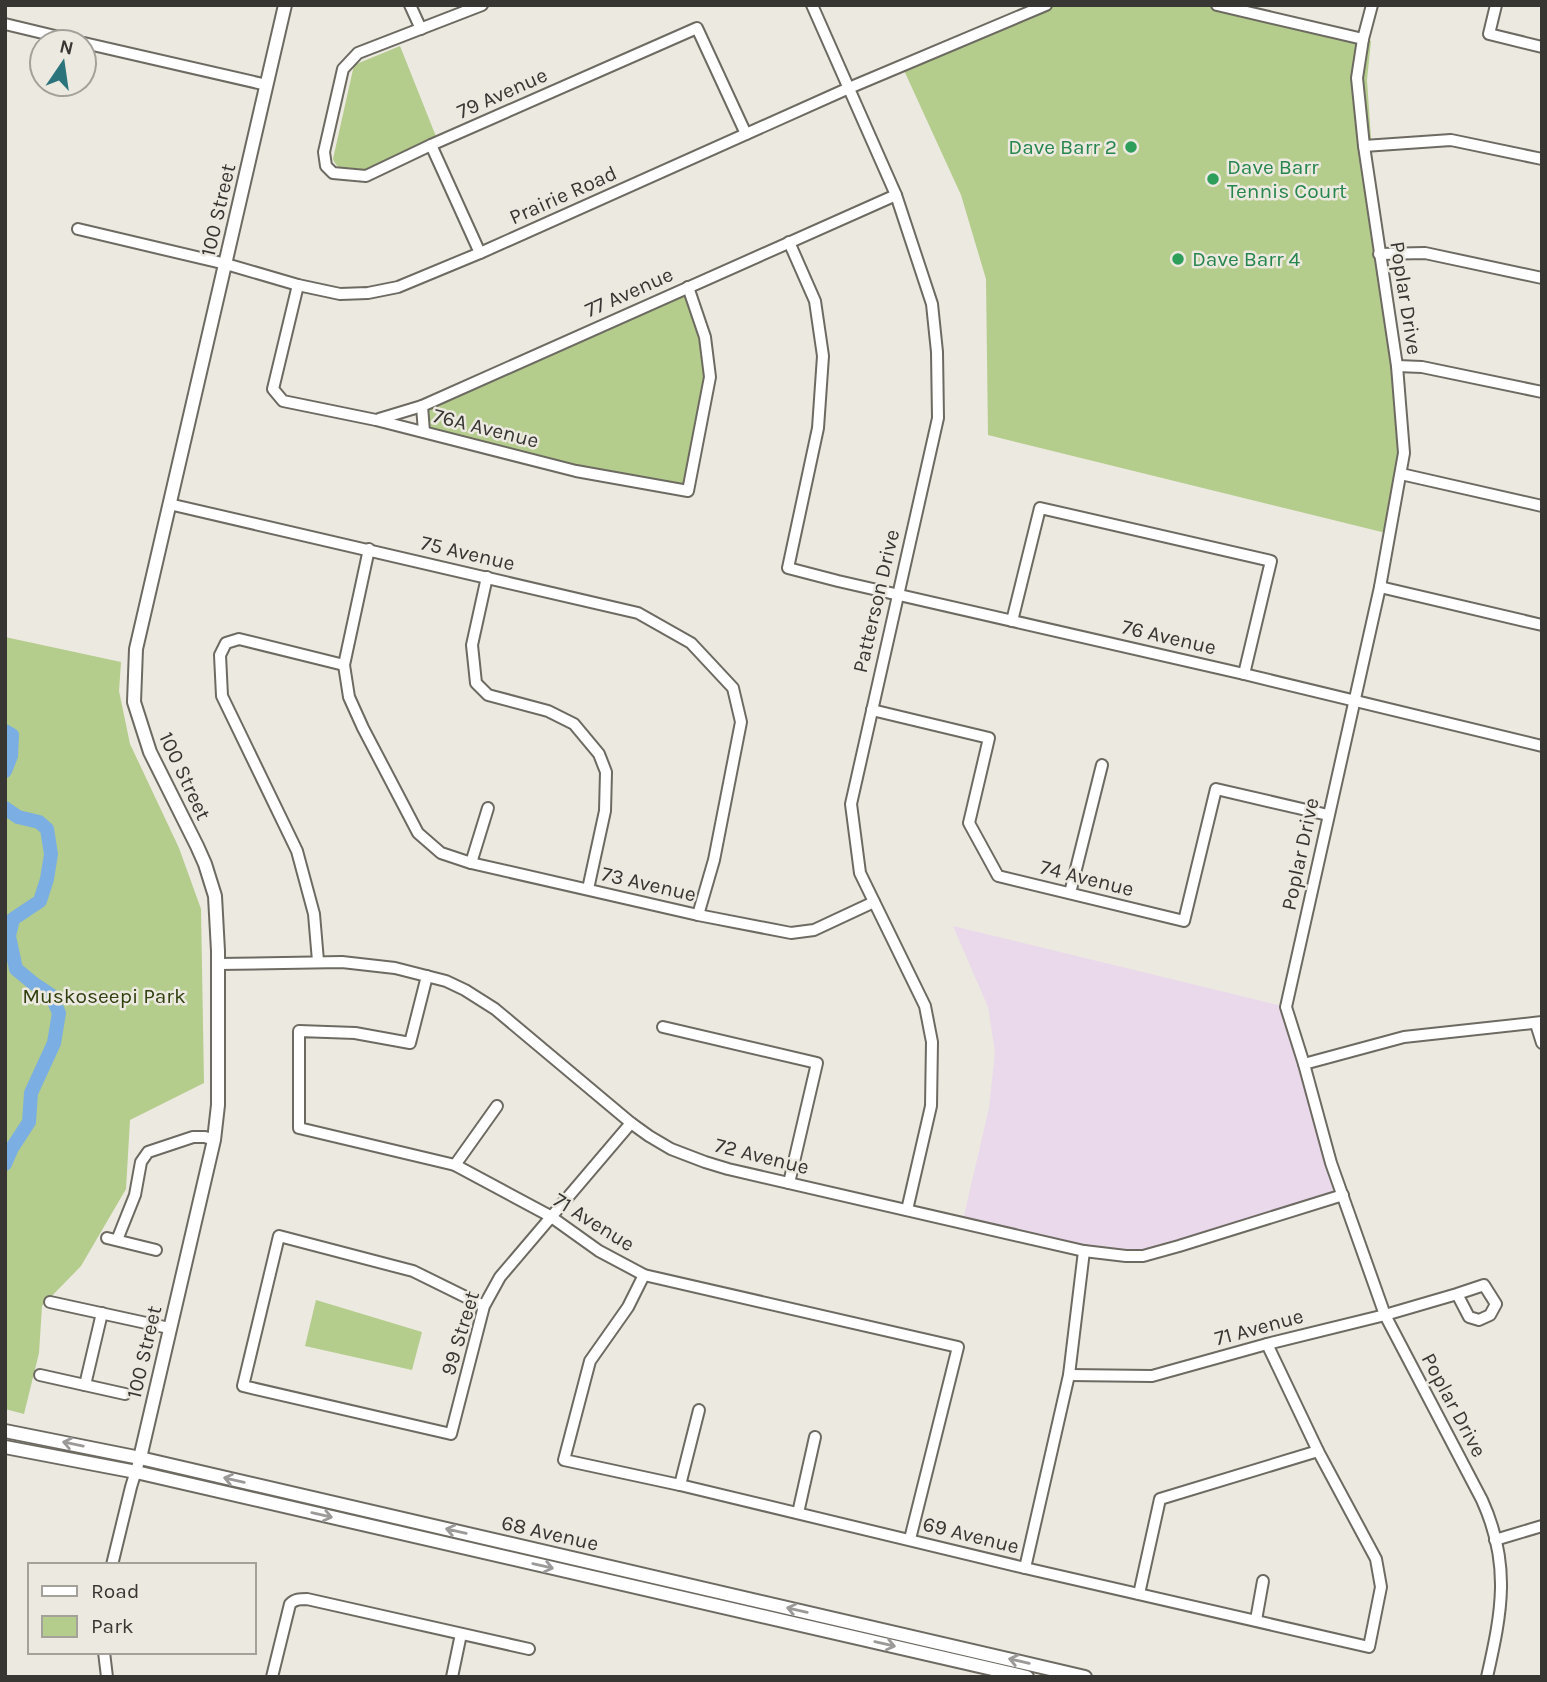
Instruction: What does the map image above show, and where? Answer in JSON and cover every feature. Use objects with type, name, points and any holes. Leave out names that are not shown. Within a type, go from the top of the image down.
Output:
[{"type":"main road","name":"100 Street","points":[[139,1458],[214,1140],[218,1105],[218,964],[217,919],[211,881],[197,846],[150,752],[134,702],[135,649],[285,5]]},
{"type":"main road","name":"68 Avenue","points":[[5,1431],[139,1458],[1085,1677]]},
{"type":"main road","name":"68 Avenue","points":[[5,1447],[136,1472],[1027,1677]]},
{"type":"street","points":[[410,5],[421,29],[482,5]]},
{"type":"street","name":"Patterson Drive","points":[[813,5],[896,195],[932,304],[937,352],[937,418],[851,804],[860,873],[925,1006],[932,1042],[931,1106],[907,1210]]},
{"type":"street","name":"Prairie Road","points":[[78,229],[340,294],[368,293],[398,287],[849,88],[1046,5]]},
{"type":"street","points":[[1217,5],[1253,9],[1363,39]]},
{"type":"street","name":"Poplar Drive","points":[[1371,5],[1357,78],[1364,146],[1397,366],[1404,453],[1380,587],[1286,1007],[1331,1163],[1385,1315],[1492,1524],[1501,1570],[1502,1601],[1491,1676]]},
{"type":"street","points":[[1496,5],[1489,34],[1542,47]]},
{"type":"street","points":[[5,24],[28,30]]},
{"type":"street","name":"79 Avenue","points":[[421,29],[358,53],[343,69],[324,152],[326,166],[333,173],[366,176],[698,29],[746,134]]},
{"type":"street","points":[[98,46],[267,85]]},
{"type":"street","points":[[1364,146],[1451,140],[1542,159]]},
{"type":"street","points":[[431,145],[480,253]]},
{"type":"street","name":"77 Avenue","points":[[376,420],[422,407],[896,195]]},
{"type":"street","name":"76 Avenue","points":[[789,242],[815,302],[823,356],[818,428],[789,568],[1542,746]]},
{"type":"street","points":[[1379,254],[1425,253],[1542,278]]},
{"type":"street","name":"76A Avenue","points":[[298,285],[273,389],[283,401],[376,420],[576,471],[688,491],[710,377],[705,337],[688,287]]},
{"type":"street","points":[[1397,366],[1422,367],[1542,392]]},
{"type":"street","points":[[422,407],[424,432]]},
{"type":"street","points":[[1401,474],[1542,506]]},
{"type":"street","name":"75 Avenue","points":[[169,504],[638,613],[691,643],[733,688],[741,722],[714,860],[698,915]]},
{"type":"street","points":[[1012,621],[1040,508],[1270,561],[1244,674]]},
{"type":"street","points":[[318,961],[314,914],[297,851],[222,696],[220,655],[226,643],[239,639],[344,665],[369,549]]},
{"type":"street","points":[[487,577],[472,645],[476,683],[488,695],[548,711],[574,723],[599,754],[606,772],[605,811],[588,889]]},
{"type":"street","points":[[1380,587],[1542,625]]},
{"type":"street","name":"73 Avenue","points":[[344,665],[349,696],[363,728],[418,833],[441,853],[471,863],[698,915],[791,933],[814,930],[874,902]]},
{"type":"street","name":"74 Avenue","points":[[872,710],[989,738],[969,823],[998,876],[1184,921],[1216,789],[1328,815]]},
{"type":"street","points":[[1070,893],[1102,765]]},
{"type":"street","points":[[471,863],[488,808]]},
{"type":"street","name":"72 Avenue","points":[[218,964],[318,961],[365,964],[395,968],[446,981],[482,999],[631,1123],[671,1149],[728,1169],[1084,1251],[1143,1256],[1343,1195]]},
{"type":"street","name":"71 Avenue","points":[[427,976],[410,1043],[355,1033],[299,1031],[299,1129],[455,1165],[550,1216],[599,1251],[644,1275],[958,1347],[910,1539]]},
{"type":"street","points":[[1304,1064],[1404,1037],[1539,1023],[1542,1043]]},
{"type":"street","points":[[663,1027],[817,1063],[789,1182]]},
{"type":"street","points":[[455,1165],[497,1106]]},
{"type":"street","name":"99 Street","points":[[484,1306],[413,1270],[279,1236],[243,1386],[452,1434],[484,1306],[500,1277],[631,1123]]},
{"type":"street","points":[[156,1250],[112,1239],[135,1195],[141,1162],[148,1152],[193,1137],[214,1140]]},
{"type":"street","points":[[1026,1568],[1069,1375],[1084,1251]]},
{"type":"street","name":"69 Avenue","points":[[644,1275],[628,1307],[590,1360],[564,1460],[1369,1647],[1381,1587],[1376,1559],[1318,1451]]},
{"type":"street","name":"71 Avenue","points":[[1069,1375],[1152,1376],[1457,1294]]},
{"type":"street","points":[[50,1302],[169,1328]]},
{"type":"street","points":[[85,1385],[102,1313]]},
{"type":"street","points":[[1139,1594],[1160,1499],[1318,1451],[1266,1344]]},
{"type":"street","points":[[40,1375],[125,1394]]},
{"type":"street","points":[[680,1485],[699,1410]]},
{"type":"street","points":[[798,1513],[815,1437]]},
{"type":"street","name":"100 Street","points":[[113,1563],[139,1458]]},
{"type":"street","points":[[1495,1540],[1542,1525]]},
{"type":"street","points":[[1255,1620],[1263,1581]]},
{"type":"street","points":[[272,1677],[288,1610],[294,1600],[307,1599],[529,1649]]},
{"type":"street","points":[[452,1677],[461,1634]]},
{"type":"street","points":[[104,1654],[107,1677]]},
{"type":"shaded area","points":[[953,926],[1286,1007],[1343,1195],[1125,1256],[962,1224],[989,1108],[995,1052],[988,1007]]},
{"type":"green space","points":[[1046,5],[1236,5],[1371,41],[1367,80],[1379,254],[1404,453],[1390,534],[988,435],[986,279],[961,195],[902,66]]},
{"type":"green space","points":[[400,46],[437,139],[366,170],[342,169],[333,159],[354,65]]},
{"type":"green space","points":[[688,287],[710,377],[688,491],[424,432],[422,406]]},
{"type":"green space","name":"Muskoseepi Park","points":[[5,637],[121,662],[119,691],[130,744],[179,848],[201,909],[204,1083],[130,1120],[126,1189],[81,1266],[42,1306],[39,1353],[24,1414],[5,1409]]},
{"type":"green space","points":[[316,1300],[422,1332],[412,1370],[305,1346]]},
{"type":"waterway","points":[[5,731],[12,735],[11,756],[5,771]]},
{"type":"waterway","points":[[5,808],[18,817],[39,822],[47,829],[51,854],[40,901],[13,919],[9,936],[16,969],[51,995],[59,1013],[54,1043],[31,1093],[29,1122],[5,1164]]},
{"type":"place","name":"Dave Barr 2","points":[[1131,147]]},
{"type":"place","name":"Dave Barr Tennis Court","points":[[1213,179]]},
{"type":"place","name":"Dave Barr 4","points":[[1178,259]]}]
